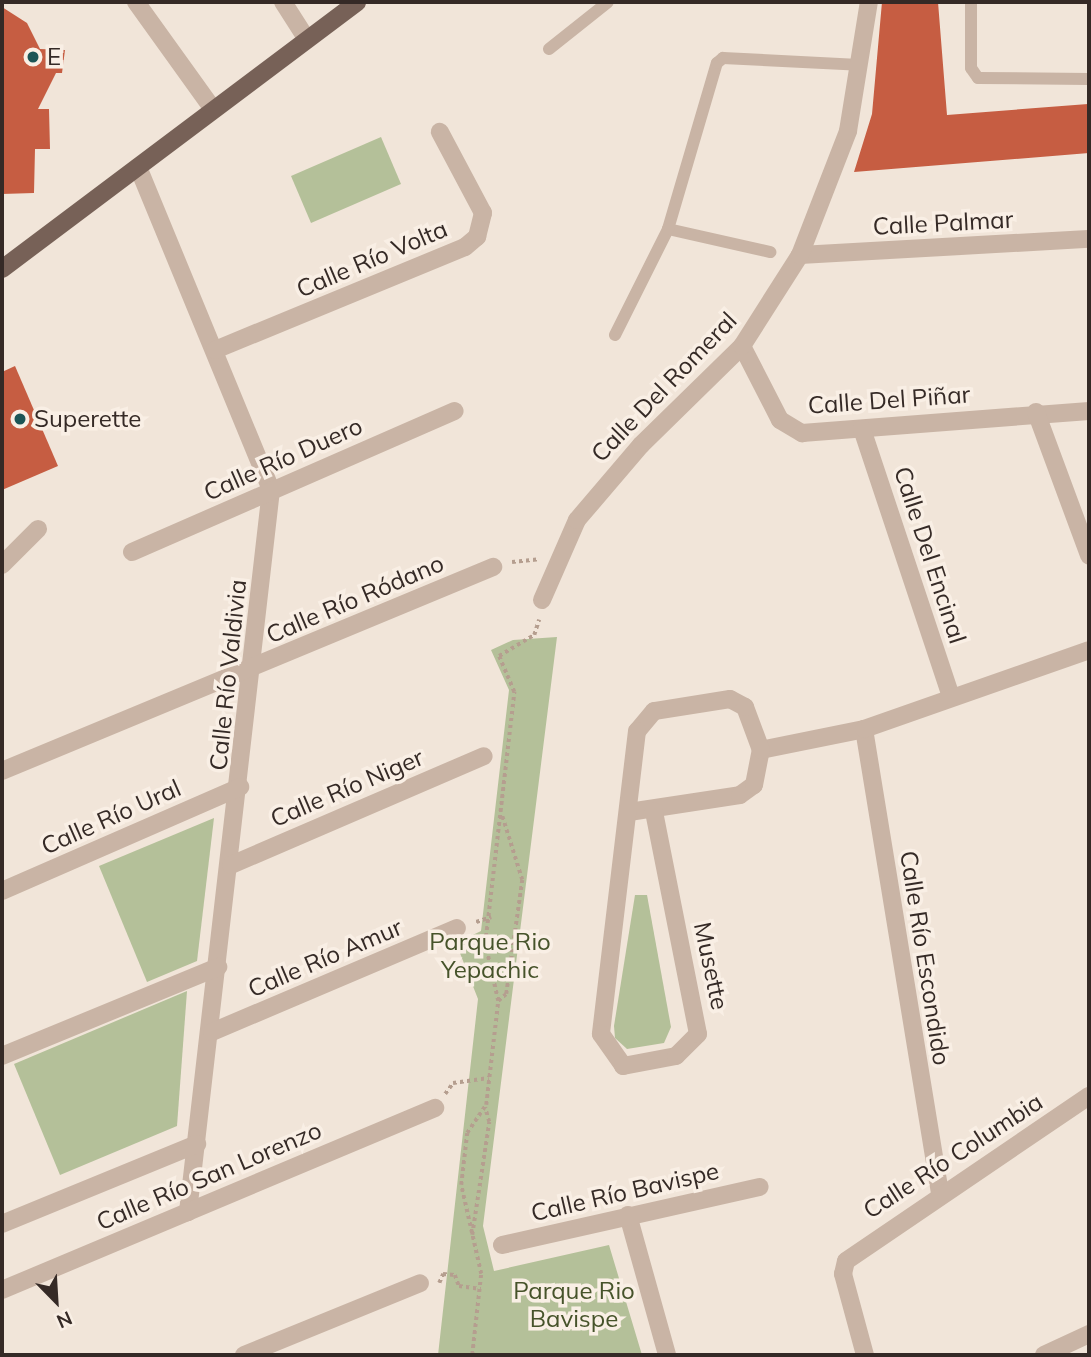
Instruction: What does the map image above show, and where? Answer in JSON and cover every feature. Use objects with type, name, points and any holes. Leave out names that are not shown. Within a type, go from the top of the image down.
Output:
[{"type":"main road","points":[[2,269],[357,2]]},
{"type":"street","points":[[136,2],[214,109]]},
{"type":"street","points":[[283,2],[306,38]]},
{"type":"street","name":"Calle Del Romeral","points":[[542,600],[557,559],[603,487],[742,346],[800,255],[848,131],[869,2]]},
{"type":"street","name":"Calle Río Volta","points":[[215,350],[465,247],[477,237],[483,213],[440,132]]},
{"type":"street","name":"Calle Río Valdivia","points":[[138,167],[271,490],[255,667],[188,1212]]},
{"type":"street","name":"Calle Palmar","points":[[800,255],[1089,239]]},
{"type":"street","name":"Calle Del Piñar","points":[[742,346],[787,427],[802,433],[1036,412],[1089,411]]},
{"type":"street","name":"Calle Río Duero","points":[[132,552],[455,411]]},
{"type":"street","points":[[1036,412],[1089,555]]},
{"type":"street","name":"Calle Del Encinal","points":[[862,429],[951,697]]},
{"type":"street","points":[[2,565],[37,529]]},
{"type":"street","name":"Calle Río Ródano","points":[[2,771],[494,567]]},
{"type":"street","points":[[629,812],[654,811],[740,795],[761,772],[761,750],[864,729],[1089,650]]},
{"type":"street","name":"Musette","points":[[654,811],[699,1029],[696,1042],[676,1056],[623,1066],[601,1034],[637,731],[654,711],[730,699],[746,707],[761,750]]},
{"type":"street","name":"Calle Río Escondido","points":[[864,729],[940,1193]]},
{"type":"street","name":"Calle Río Niger","points":[[231,865],[484,757]]},
{"type":"street","name":"Calle Río Ural","points":[[2,891],[240,787]]},
{"type":"street","name":"Calle Río Amur","points":[[212,1032],[457,928]]},
{"type":"street","points":[[2,1056],[218,967]]},
{"type":"street","name":"Calle Río Columbia","points":[[865,1355],[843,1274],[846,1261],[940,1193],[1089,1096]]},
{"type":"street","name":"Calle Río San Lorenzo","points":[[2,1290],[435,1108]]},
{"type":"street","name":"Calle Río San Lorenzo","points":[[2,1224],[197,1144]]},
{"type":"street","name":"Calle Río Bavispe","points":[[502,1245],[760,1187]]},
{"type":"street","points":[[628,1216],[667,1355]]},
{"type":"street","points":[[244,1355],[419,1283]]},
{"type":"street","points":[[1044,1355],[1089,1334]]},
{"type":"lane","points":[[549,49],[608,2]]},
{"type":"lane","points":[[971,2],[971,68],[978,78],[1089,79]]},
{"type":"lane","points":[[615,335],[668,229],[710,76],[723,58],[859,65]]},
{"type":"lane","points":[[668,229],[770,252]]},
{"type":"path","points":[[494,567],[557,559]]},
{"type":"path","points":[[472,1235],[478,1225],[485,1108],[498,1001],[485,956],[514,692],[500,652],[534,635],[542,600]]},
{"type":"path","points":[[498,1001],[506,994],[522,880],[502,816]]},
{"type":"path","points":[[435,1108],[453,1083],[489,1078]]},
{"type":"path","points":[[472,1355],[481,1289],[461,1185],[467,1133],[485,1108]]},
{"type":"path","points":[[419,1283],[442,1283],[443,1274],[455,1275],[459,1286],[481,1289]]},
{"type":"green space","points":[[381,137],[401,184],[311,223],[291,176]]},
{"type":"green space","name":"Parque Rio Yepachic","points":[[557,637],[483,1226],[494,1271],[609,1245],[642,1355],[438,1355],[478,999],[456,943],[481,931],[509,690],[491,650],[513,640]]},
{"type":"green space","points":[[214,818],[197,961],[147,982],[99,866]]},
{"type":"green space","points":[[635,895],[647,895],[671,1027],[664,1043],[627,1049],[615,1038],[614,1026]]},
{"type":"green space","points":[[187,991],[177,1126],[60,1175],[14,1064]]},
{"type":"building","points":[[882,2],[938,2],[947,115],[1088,104],[1089,153],[854,172],[872,114]]},
{"type":"building","points":[[2,7],[27,23],[40,49],[65,50],[62,73],[56,73],[38,109],[49,109],[50,149],[35,149],[34,193],[2,194]]},
{"type":"building","name":"Superette","points":[[15,366],[58,466],[2,490],[2,372]]},
{"type":"place","name":"E","points":[[33,57]]},
{"type":"place","name":"Superette","points":[[20,419]]},
{"type":"park label","name":"Parque Rio Bavispe","points":[[574,1305]]}]
